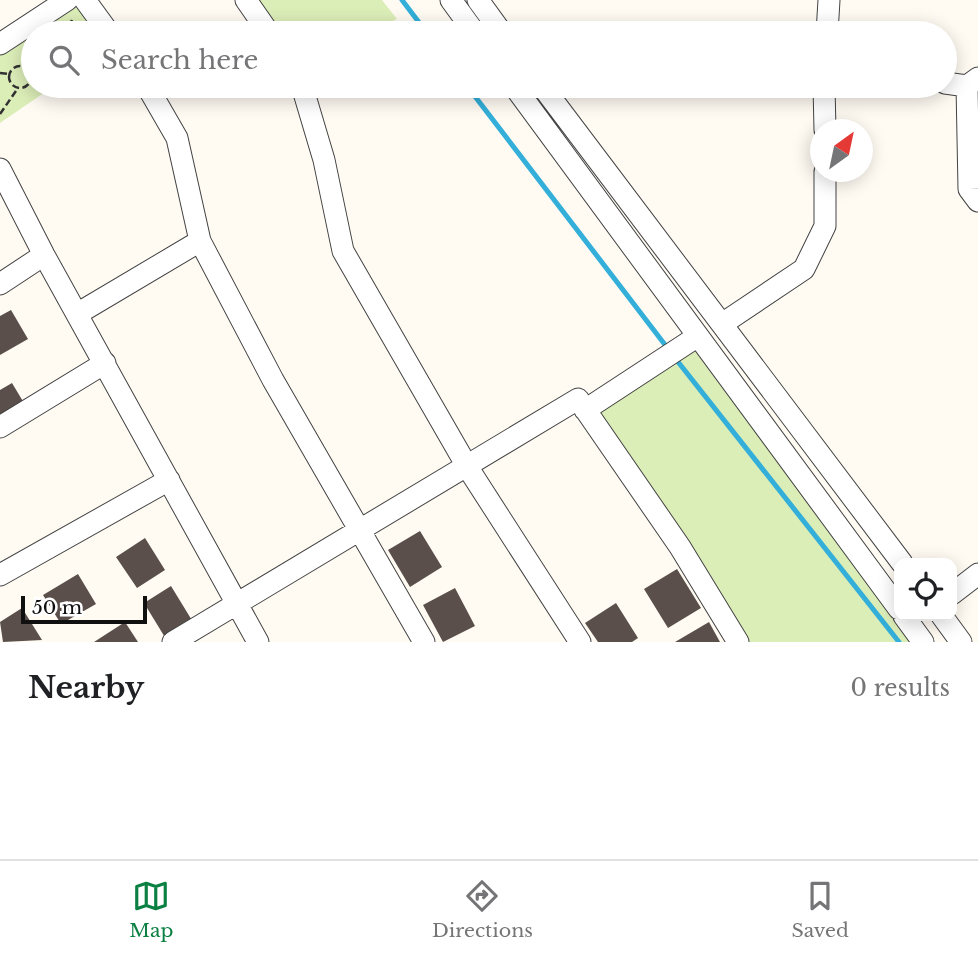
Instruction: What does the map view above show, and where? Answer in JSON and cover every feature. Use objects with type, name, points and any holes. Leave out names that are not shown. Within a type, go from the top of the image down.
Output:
[{"type":"street","points":[[35,21],[67,0]]},
{"type":"street","points":[[85,0],[100,21]]},
{"type":"street","points":[[246,0],[261,21]]},
{"type":"street","points":[[451,0],[466,21]]},
{"type":"street","points":[[478,0],[493,21]]},
{"type":"street","points":[[828,21],[829,0]]},
{"type":"street","points":[[0,44],[21,30]]},
{"type":"street","points":[[973,82],[969,189],[978,201]]},
{"type":"street","points":[[153,98],[177,138],[201,241],[273,380],[424,642]]},
{"type":"street","points":[[306,98],[324,160],[343,251],[468,468],[580,642]]},
{"type":"street","points":[[523,98],[894,602]]},
{"type":"street","points":[[551,98],[898,558]]},
{"type":"street","points":[[824,98],[825,119]]},
{"type":"street","points":[[0,169],[44,256],[258,642]]},
{"type":"street","points":[[722,324],[804,269],[825,226],[825,182]]},
{"type":"street","points":[[77,314],[201,241]]},
{"type":"street","points":[[0,284],[44,256]]},
{"type":"street","points":[[585,410],[698,335]]},
{"type":"street","points":[[0,427],[105,363]]},
{"type":"street","points":[[173,642],[468,468],[578,399],[680,547],[738,642]]},
{"type":"street","points":[[0,575],[169,480]]},
{"type":"street","points":[[957,590],[978,574]]},
{"type":"street","points":[[908,621],[923,642]]},
{"type":"street","points":[[946,621],[961,642]]},
{"type":"path","points":[[0,73],[9,74],[21,66]]},
{"type":"path","points":[[9,74],[10,83],[18,88]]},
{"type":"path","points":[[0,114],[21,87]]},
{"type":"green space","points":[[258,0],[382,0],[397,19],[393,21],[273,21]]},
{"type":"green space","points":[[76,5],[88,21],[51,21]]},
{"type":"green space","points":[[21,40],[21,98],[36,98],[0,123],[0,53]]},
{"type":"green space","points":[[696,346],[894,615],[894,621],[899,621],[914,642],[737,642],[591,406]]},
{"type":"building","points":[[11,310],[28,339],[0,355],[0,316]]},
{"type":"building","points":[[12,383],[27,408],[0,425],[0,390]]},
{"type":"building","points":[[420,531],[442,567],[410,587],[388,550]]},
{"type":"building","points":[[145,538],[165,570],[137,588],[116,557]]},
{"type":"building","points":[[677,569],[701,608],[668,628],[644,589]]},
{"type":"building","points":[[78,574],[96,604],[61,624],[43,595]]},
{"type":"building","points":[[171,586],[193,622],[166,639],[144,603]]},
{"type":"building","points":[[455,588],[475,626],[443,642],[423,605]]},
{"type":"building","points":[[616,603],[638,638],[632,642],[598,642],[585,623]]},
{"type":"building","points":[[22,608],[42,640],[3,642],[0,622]]},
{"type":"building","points":[[125,622],[138,642],[94,642]]},
{"type":"building","points":[[709,622],[720,642],[675,642]]},
{"type":"waterway","points":[[402,0],[418,21]]},
{"type":"waterway","points":[[476,98],[669,350]]},
{"type":"waterway","points":[[675,358],[899,642]]}]
